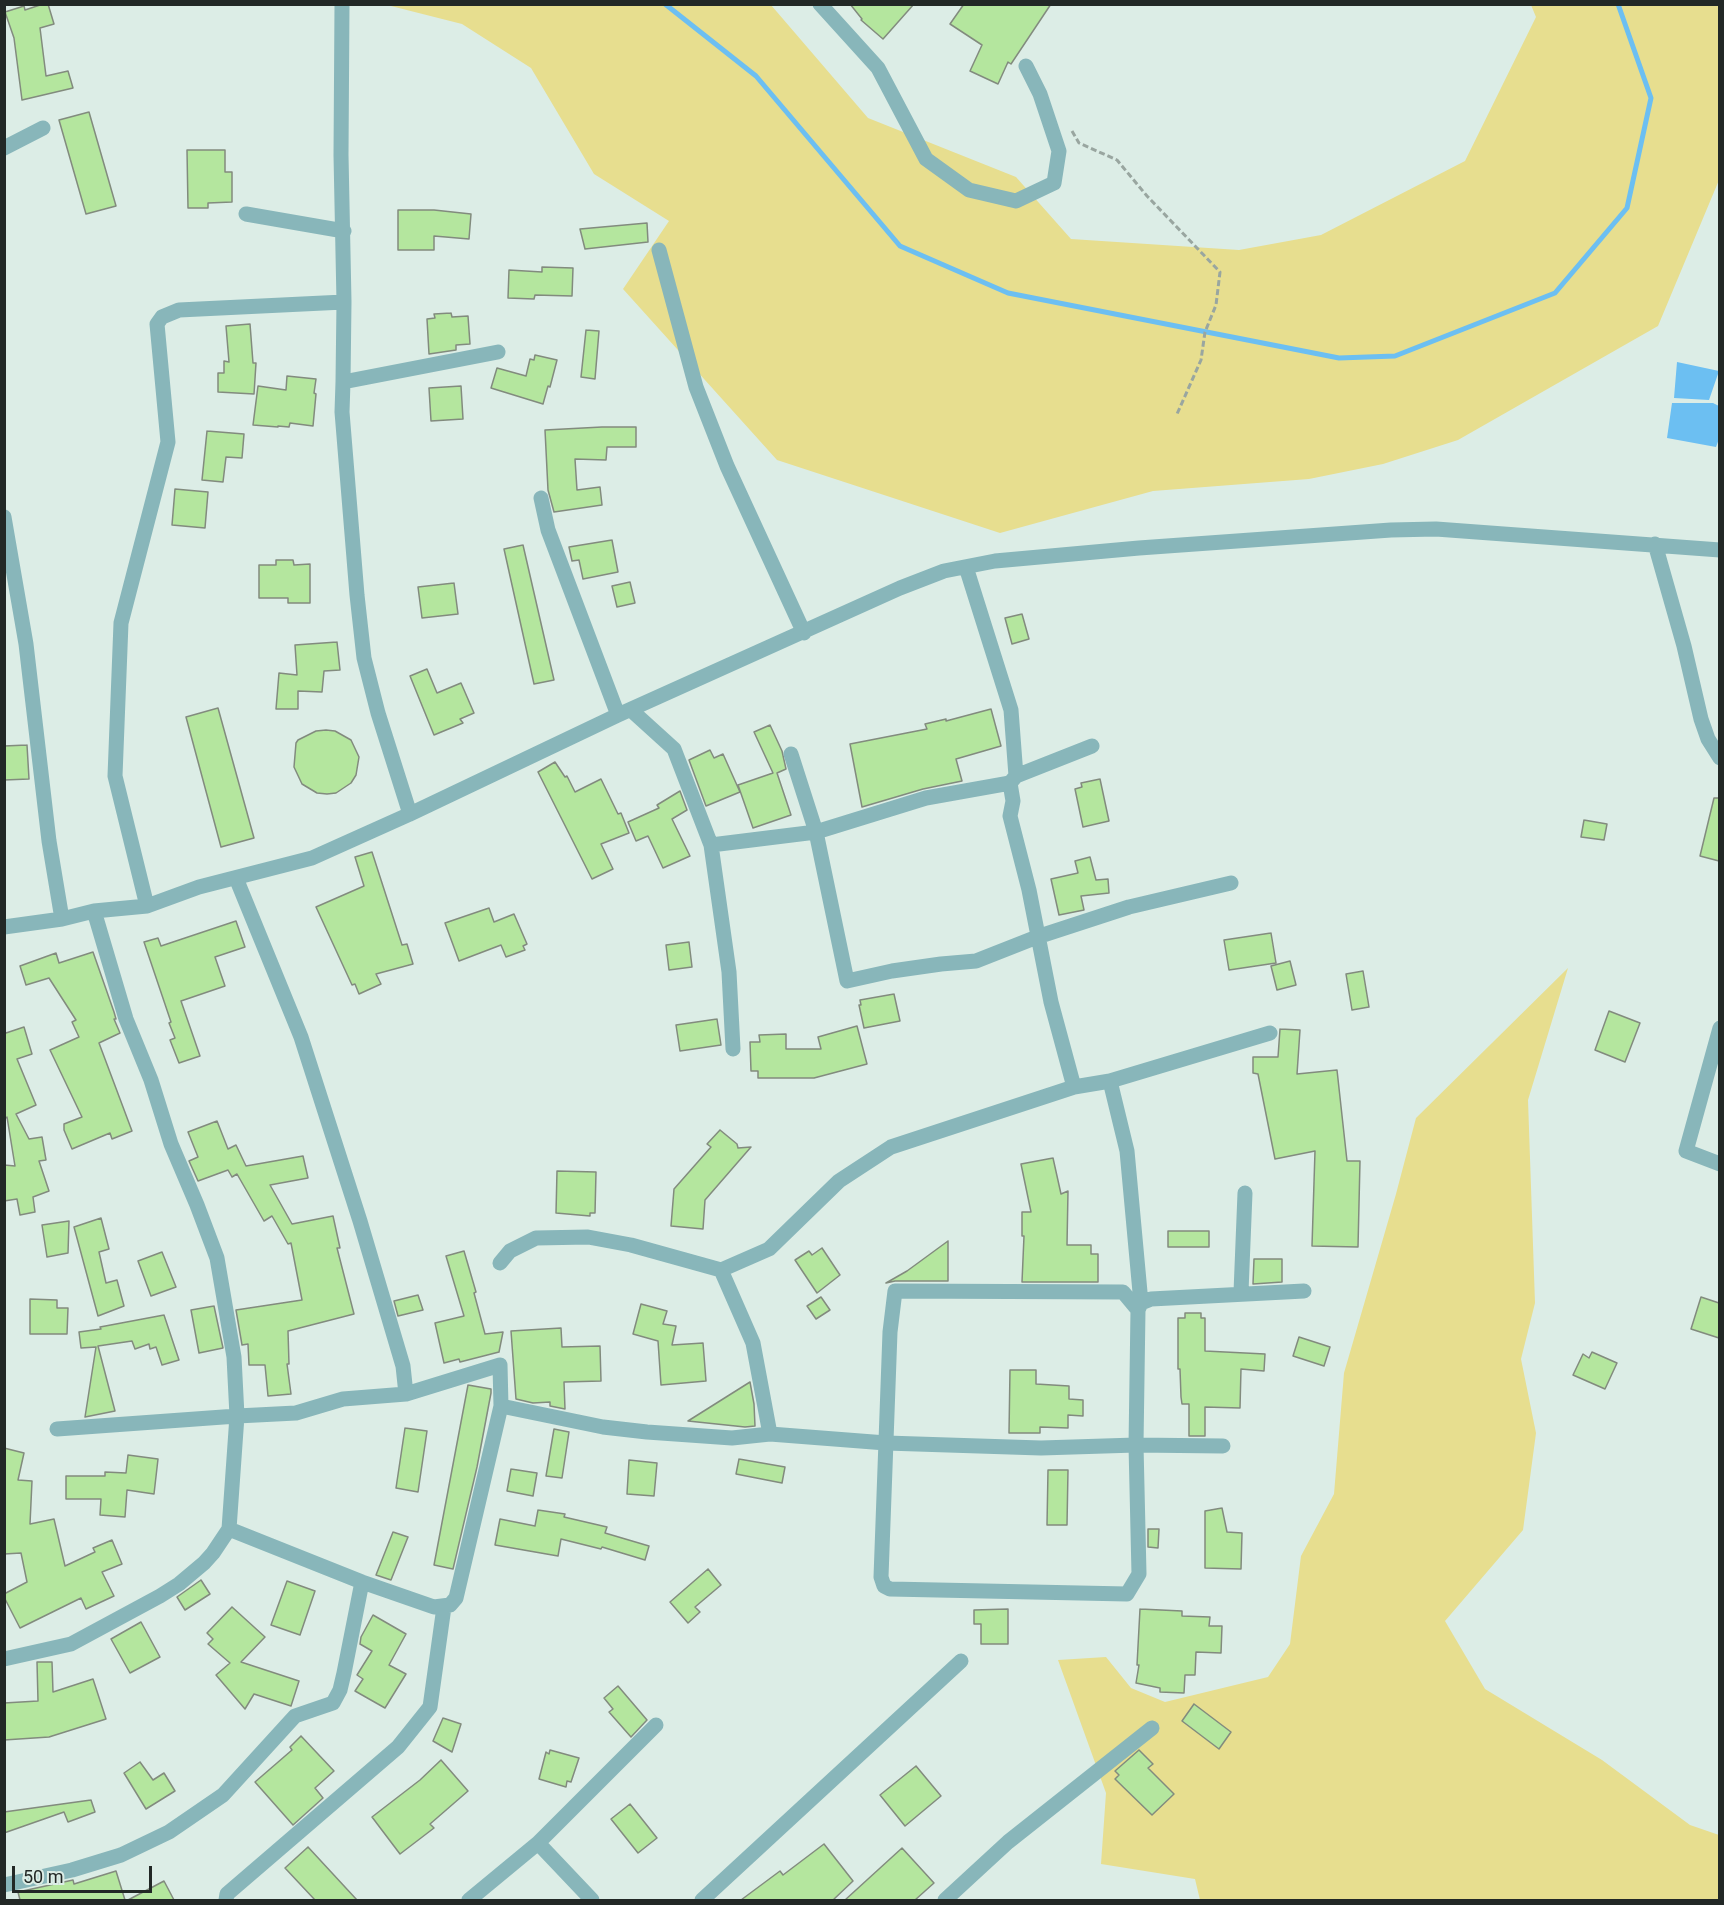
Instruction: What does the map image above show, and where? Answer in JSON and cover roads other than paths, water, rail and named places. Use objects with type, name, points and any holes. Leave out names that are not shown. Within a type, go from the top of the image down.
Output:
[{"type":"street","points":[[342,4],[341,155],[344,231],[342,412],[357,595],[364,658],[410,814]]},
{"type":"street","points":[[820,4],[878,68],[926,159],[969,190],[1016,201],[1054,183],[1059,152],[1040,94],[1026,66]]},
{"type":"street","points":[[4,148],[43,128]]},
{"type":"street","points":[[246,214],[344,231]]},
{"type":"street","points":[[659,250],[696,387],[727,466],[804,633]]},
{"type":"street","points":[[147,906],[115,776],[121,623],[168,442],[157,324],[162,317],[179,310],[344,302]]},
{"type":"street","points":[[343,382],[498,352]]},
{"type":"street","points":[[541,498],[548,530],[625,713],[674,749],[711,845],[729,972],[733,1049]]},
{"type":"street","points":[[4,518],[26,644],[49,841],[62,919]]},
{"type":"street","points":[[4,927],[62,919],[94,911],[147,906],[199,887],[312,858],[900,588],[944,571],[995,561],[1391,530],[1436,529],[1719,550]]},
{"type":"street","points":[[1655,544],[1684,646],[1701,719],[1708,739],[1719,758]]},
{"type":"street","points":[[966,567],[1011,710],[1013,801],[1010,816],[1029,890],[1051,1002],[1074,1087]]},
{"type":"street","points":[[711,845],[816,832],[926,798],[1013,779],[1092,746]]},
{"type":"street","points":[[791,754],[816,832],[848,981],[912,968],[976,961],[1037,937],[1129,907],[1231,884]]},
{"type":"street","points":[[236,878],[301,1037],[360,1221],[400,1356],[406,1394]]},
{"type":"street","points":[[4,1659],[71,1644],[160,1596],[179,1584],[204,1563],[229,1528],[237,1416],[234,1357],[217,1258],[171,1144],[152,1080],[126,1019],[94,911]]},
{"type":"street","points":[[1719,1028],[1686,1151],[1719,1164]]},
{"type":"street","points":[[500,1263],[510,1251],[536,1238],[588,1237],[631,1245],[721,1270],[769,1249],[839,1181],[891,1147],[1074,1087],[1110,1081],[1270,1033]]},
{"type":"street","points":[[1110,1081],[1127,1152],[1139,1306],[1136,1445],[1139,1574],[1127,1594],[890,1589],[884,1586],[881,1577],[890,1332],[895,1291],[1123,1292],[1139,1306]]},
{"type":"street","points":[[1241,1292],[1245,1193]]},
{"type":"street","points":[[721,1270],[753,1343],[770,1434]]},
{"type":"street","points":[[1139,1306],[1151,1299],[1241,1292],[1304,1291]]},
{"type":"street","points":[[57,1429],[296,1413],[343,1399],[406,1394],[500,1365],[501,1406],[456,1598],[450,1605],[434,1607],[362,1582],[229,1528]]},
{"type":"street","points":[[501,1406],[603,1427],[732,1438],[770,1434],[886,1443],[1041,1448],[1136,1445],[1223,1446]]},
{"type":"street","points":[[4,1885],[72,1870],[121,1855],[169,1832],[223,1795],[295,1716],[333,1703],[340,1690],[362,1582]]},
{"type":"street","points":[[226,1900],[227,1894],[398,1748],[430,1707],[444,1607]]},
{"type":"street","points":[[702,1900],[961,1661]]},
{"type":"street","points":[[469,1900],[538,1843],[656,1725]]},
{"type":"street","points":[[945,1900],[1008,1842],[1152,1728]]},
{"type":"street","points":[[538,1843],[592,1900]]},
{"type":"water","points":[[1677,362],[1719,371],[1709,400],[1674,398]]},
{"type":"water","points":[[1672,403],[1713,403],[1719,406],[1719,439],[1716,447],[1667,438]]},
{"type":"waterway","points":[[665,4],[756,76],[900,246],[1008,293],[1339,358],[1395,356],[1555,293],[1627,208],[1651,98],[1618,4]]}]
